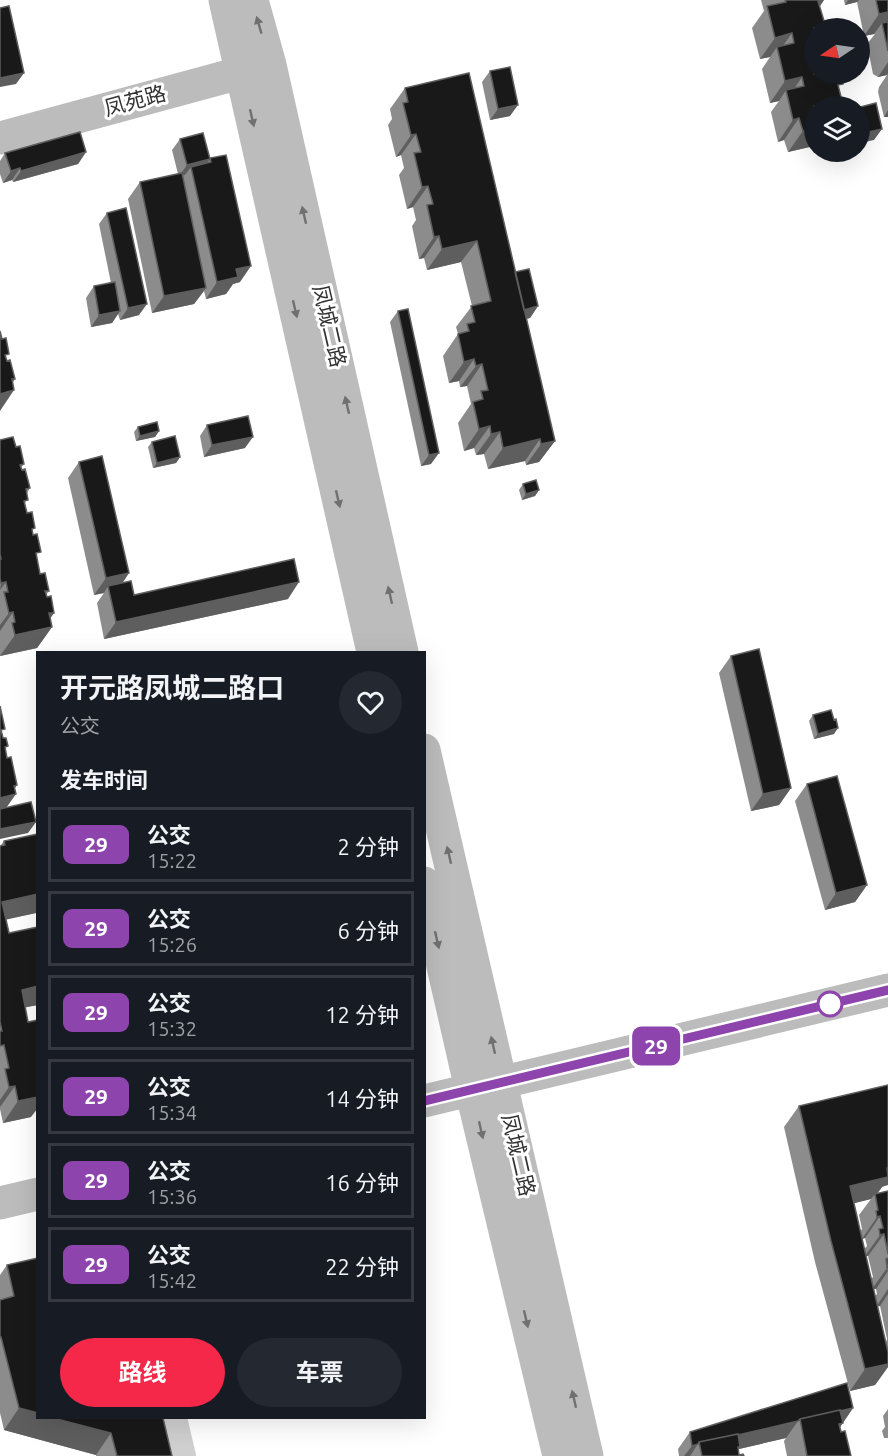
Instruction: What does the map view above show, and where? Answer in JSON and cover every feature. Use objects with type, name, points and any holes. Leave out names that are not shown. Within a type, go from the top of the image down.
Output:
[{"type":"main road","name":"凤城二路","points":[[225,0],[255,69],[402,651]]},
{"type":"main road","name":"凤城二路","points":[[252,0],[255,69],[373,651]]},
{"type":"main road","name":"凤苑路","points":[[0,138],[255,69]]},
{"type":"main road","name":"凤城二路","points":[[426,761],[559,1456]]},
{"type":"main road","name":"凤城二路","points":[[426,889],[487,1086],[587,1456]]},
{"type":"main road","points":[[426,1101],[888,990]]},
{"type":"main road","points":[[0,1203],[36,1194]]},
{"type":"street","points":[[176,1419],[184,1456]]},
{"type":"building","points":[[785,0],[822,0],[818,1],[823,18],[804,18],[804,84],[843,84],[838,85],[841,96],[804,96],[803,131],[799,118],[793,120],[786,90],[804,86],[802,77],[785,81],[777,47],[794,43],[792,33],[775,38],[767,6],[786,2]]},
{"type":"building","points":[[876,0],[888,0],[888,12],[879,14]]},
{"type":"building","points":[[9,6],[24,73],[0,78],[0,8]]},
{"type":"building","points":[[888,22],[888,51],[882,23]]},
{"type":"building","points":[[510,67],[518,105],[498,109],[490,71]]},
{"type":"building","points":[[469,73],[555,441],[541,444],[540,439],[503,448],[500,432],[491,434],[490,426],[479,429],[473,402],[483,399],[481,391],[488,390],[482,364],[476,366],[474,359],[464,362],[458,334],[469,331],[467,324],[475,322],[471,306],[491,301],[477,241],[442,249],[439,236],[434,237],[427,205],[433,204],[428,186],[422,187],[414,153],[421,152],[416,134],[411,135],[403,103],[408,102],[405,88]]},
{"type":"building","points":[[876,103],[882,129],[870,132],[870,104]]},
{"type":"building","points":[[80,132],[86,152],[21,171],[20,168],[11,171],[5,153]]},
{"type":"building","points":[[203,133],[210,159],[187,165],[180,139]]},
{"type":"building","points":[[226,155],[251,266],[236,269],[238,277],[217,282],[191,167],[211,162],[210,158]]},
{"type":"building","points":[[182,173],[206,288],[164,296],[140,182]]},
{"type":"building","points":[[126,208],[147,304],[128,308],[107,213]]},
{"type":"building","points":[[529,269],[538,306],[524,310],[515,272]]},
{"type":"building","points":[[115,282],[120,311],[99,315],[94,286]]},
{"type":"building","points":[[408,309],[439,453],[429,455],[398,311]]},
{"type":"building","points":[[0,331],[2,339],[6,338],[9,354],[5,355],[7,361],[10,360],[15,379],[12,379],[14,390],[0,394]]},
{"type":"building","points":[[248,416],[253,437],[212,445],[207,425]]},
{"type":"building","points":[[157,422],[159,431],[140,436],[138,427]]},
{"type":"building","points":[[175,436],[180,457],[157,463],[152,442]]},
{"type":"building","points":[[13,437],[16,447],[20,446],[24,464],[20,465],[22,470],[25,469],[30,488],[26,489],[28,500],[24,501],[27,513],[32,512],[35,528],[32,529],[33,535],[37,534],[41,552],[36,553],[40,574],[45,573],[49,591],[45,591],[47,597],[51,596],[54,613],[49,613],[52,627],[15,635],[12,623],[15,622],[13,612],[9,613],[4,592],[8,592],[6,582],[1,583],[0,579],[0,440]]},
{"type":"building","points":[[102,456],[129,573],[106,578],[79,462]]},
{"type":"building","points":[[536,480],[539,490],[526,494],[523,484]]},
{"type":"building","points":[[294,559],[299,582],[116,622],[108,586],[131,581],[134,595]]},
{"type":"building","points":[[759,649],[791,788],[763,794],[731,656]]},
{"type":"building","points":[[0,706],[5,729],[1,730],[8,746],[5,747],[7,758],[11,757],[17,785],[14,786],[16,794],[0,798]]},
{"type":"building","points":[[831,710],[838,728],[818,734],[813,715]]},
{"type":"building","points":[[837,776],[867,885],[836,893],[807,784]]},
{"type":"building","points":[[31,802],[36,822],[0,829],[0,809]]},
{"type":"building","points":[[36,834],[36,894],[2,902],[9,933],[36,927],[36,986],[22,990],[28,1022],[36,1020],[36,1097],[18,1101],[15,1086],[9,1087],[5,1069],[9,1068],[4,1045],[0,1046],[0,1031],[2,1031],[0,1022],[0,846],[5,845],[4,841]]},
{"type":"building","points":[[888,1085],[888,1177],[850,1186],[888,1352],[888,1364],[865,1369],[831,1241],[799,1106]]},
{"type":"building","points":[[888,1191],[888,1254],[884,1234],[880,1235],[879,1229],[883,1228],[880,1216],[877,1217],[875,1194]]},
{"type":"building","points":[[36,1258],[36,1412],[19,1408],[0,1337],[0,1300],[14,1296],[7,1265]]},
{"type":"building","points":[[847,1383],[853,1408],[699,1442],[692,1446],[690,1432]]},
{"type":"building","points":[[840,1410],[843,1423],[839,1424],[841,1432],[845,1431],[851,1456],[807,1456],[800,1419]]},
{"type":"building","points":[[57,1419],[163,1419],[172,1456],[117,1456],[111,1433]]},
{"type":"building","points":[[738,1434],[739,1455],[744,1456],[702,1456],[699,1442]]},
{"type":"bus line","name":"29","points":[[426,1100],[888,990]]}]
